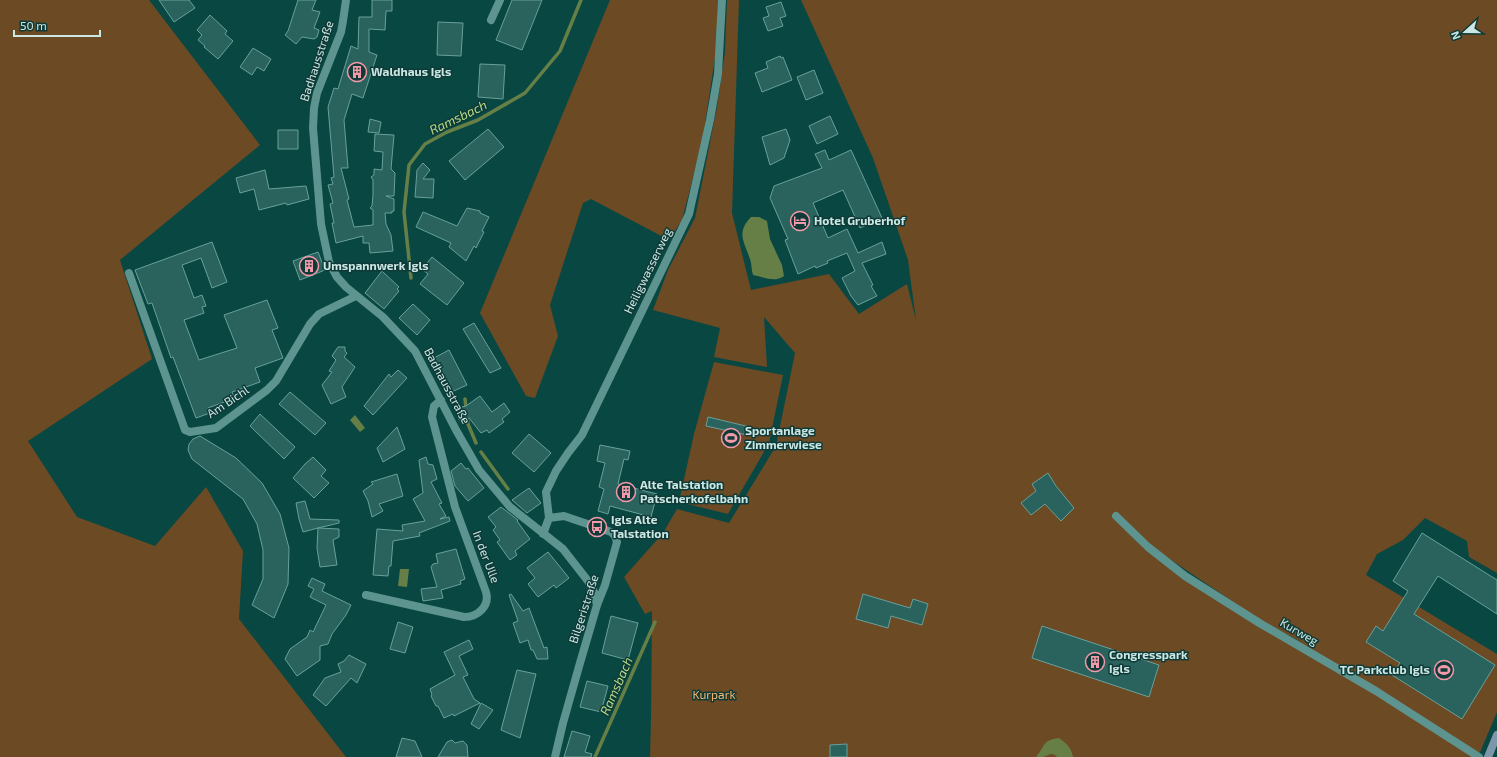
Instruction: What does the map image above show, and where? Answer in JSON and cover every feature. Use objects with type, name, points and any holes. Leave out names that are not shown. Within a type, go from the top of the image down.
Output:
[{"type":"main road","points":[[1488,757],[1497,735]]},
{"type":"street","name":"Badhausstraße","points":[[346,0],[343,21],[337,42],[315,100],[313,128],[321,224],[327,256],[332,268],[341,282],[390,324],[415,351],[469,454],[487,480],[510,507],[563,549],[594,592],[597,605]]},
{"type":"street","points":[[491,20],[500,0]]},
{"type":"street","name":"Heiligwasserweg","points":[[543,534],[549,518],[546,492],[549,485],[568,453],[582,435],[689,214],[717,82],[722,0]]},
{"type":"street","name":"Am Bichl","points":[[129,273],[185,430],[190,432],[216,428],[267,390],[276,381],[310,324],[319,314],[356,296]]},
{"type":"street","name":"In der Ulle","points":[[366,595],[464,617],[483,609],[487,603],[486,592],[455,507],[432,417],[434,406],[441,400]]},
{"type":"street","name":"Bilgeristraße","points":[[549,518],[564,516],[611,532],[615,536],[617,542],[605,585],[597,605],[563,723],[555,757]]},
{"type":"street","name":"Kurweg","points":[[1116,516],[1148,547],[1186,576],[1261,624],[1376,691],[1479,757]]},
{"type":"green space","points":[[0,0],[149,0],[260,145],[120,260],[152,359],[28,441],[77,517],[155,546],[206,487],[243,551],[239,619],[346,757],[0,757]]},
{"type":"green space","points":[[610,0],[718,0],[717,45],[702,143],[682,220],[669,240],[591,199],[583,203],[550,305],[558,336],[535,398],[526,396],[480,313]]},
{"type":"green space","name":"Kurpark","points":[[727,0],[739,0],[732,213],[751,290],[829,274],[859,314],[907,284],[916,320],[908,260],[873,158],[801,0],[1497,0],[1497,573],[1469,557],[1467,541],[1425,518],[1403,540],[1377,554],[1366,575],[1497,654],[1497,712],[1478,757],[650,757],[652,611],[645,614],[624,577],[663,533],[677,509],[729,523],[776,446],[795,353],[764,317],[767,367],[714,357],[720,328],[653,310],[668,270],[695,218],[717,107],[725,52]],"holes":[[[1121,526],[1260,620],[1303,643],[1243,617],[1170,568]]]},
{"type":"green space","name":"Sportanlage Zimmerwiese","points":[[714,362],[783,375],[769,443],[728,514],[679,502],[694,434]]},
{"type":"shaded area","points":[[751,217],[759,217],[767,221],[770,239],[782,265],[784,276],[777,279],[769,279],[753,275],[751,261],[743,237],[746,223]]},
{"type":"shaded area","points":[[355,415],[365,428],[360,432],[350,420]]},
{"type":"shaded area","points":[[400,569],[409,569],[407,587],[398,586]]},
{"type":"shaded area","points":[[1059,738],[1068,746],[1073,757],[1057,757],[1052,754],[1043,757],[1036,757],[1047,742]]},
{"type":"building","points":[[159,0],[189,0],[195,8],[174,22]]},
{"type":"building","points":[[298,0],[316,0],[312,10],[320,12],[314,28],[319,30],[317,37],[314,39],[302,37],[296,44],[285,35],[288,31]]},
{"type":"building","points":[[372,0],[392,0],[392,11],[386,11],[385,30],[369,29],[369,52],[377,55],[363,98],[352,94],[344,120],[348,168],[341,168],[354,227],[373,225],[373,210],[370,208],[372,206],[373,195],[373,180],[371,177],[374,175],[374,169],[382,170],[383,152],[374,151],[375,134],[394,135],[391,169],[395,173],[394,196],[386,196],[394,199],[394,211],[392,211],[392,213],[385,213],[386,224],[391,235],[393,251],[370,253],[369,243],[363,243],[363,236],[336,243],[330,204],[333,203],[328,185],[333,184],[331,178],[334,177],[328,107],[334,88],[338,89],[351,46],[358,49],[359,17],[372,17]]},
{"type":"building","points":[[512,0],[542,0],[522,50],[496,40]]},
{"type":"building","points":[[781,2],[786,16],[780,18],[783,26],[768,31],[763,18],[769,16],[766,7]]},
{"type":"building","points":[[210,15],[227,31],[225,34],[233,41],[218,59],[198,40],[202,35],[197,30]]},
{"type":"building","points":[[438,22],[463,23],[461,56],[437,55]]},
{"type":"building","points":[[253,48],[271,59],[264,71],[257,67],[252,75],[240,67]]},
{"type":"building","points":[[780,56],[781,58],[783,57],[792,80],[762,92],[755,73],[768,68],[766,62]]},
{"type":"building","points":[[480,64],[505,65],[503,99],[478,97]]},
{"type":"building","points":[[814,70],[823,93],[806,100],[797,77]]},
{"type":"building","points":[[830,116],[838,134],[817,144],[809,126]]},
{"type":"building","points":[[370,119],[381,122],[379,133],[368,132]]},
{"type":"building","points":[[488,129],[504,147],[465,180],[449,161]]},
{"type":"building","points":[[786,129],[790,140],[784,158],[770,165],[762,137]]},
{"type":"building","points":[[278,130],[298,130],[298,149],[278,149]]},
{"type":"building","points":[[825,150],[829,160],[851,150],[882,218],[860,228],[843,190],[813,203],[828,238],[847,229],[858,253],[882,242],[886,254],[862,263],[873,285],[871,286],[877,296],[858,305],[851,296],[842,278],[855,271],[847,253],[827,261],[828,263],[816,268],[815,266],[798,274],[785,240],[788,239],[770,198],[774,186],[822,168],[815,154]]},
{"type":"building","points":[[423,163],[430,170],[423,179],[434,179],[433,198],[415,197],[417,170]]},
{"type":"building","points":[[265,170],[269,189],[306,186],[309,199],[259,210],[254,189],[240,193],[236,178]]},
{"type":"building","points":[[467,208],[480,211],[480,213],[489,217],[476,248],[474,246],[466,261],[449,247],[451,243],[416,227],[423,212],[457,226]]},
{"type":"building","points":[[212,242],[227,282],[212,288],[201,258],[182,265],[194,298],[202,295],[206,306],[202,307],[204,313],[184,320],[199,360],[237,348],[224,315],[267,300],[278,328],[272,330],[283,358],[255,368],[260,382],[232,392],[235,398],[208,408],[210,413],[196,418],[173,357],[171,358],[152,303],[148,304],[135,270]]},
{"type":"building","name":"Umspannwerk Igls","points":[[318,252],[325,270],[300,280],[293,261]]},
{"type":"building","points":[[432,257],[464,283],[447,305],[420,284],[428,274],[422,269]]},
{"type":"building","points":[[382,271],[399,287],[397,289],[399,291],[384,309],[365,293]]},
{"type":"building","points":[[413,304],[430,320],[417,335],[399,318]]},
{"type":"building","points":[[474,323],[501,368],[490,373],[463,329]]},
{"type":"building","points":[[338,347],[345,347],[345,351],[347,353],[344,357],[355,367],[342,387],[346,397],[331,404],[322,385],[332,372],[329,371],[336,360],[332,356]]},
{"type":"building","points":[[449,350],[467,385],[447,394],[430,360]]},
{"type":"building","points":[[398,370],[407,378],[373,415],[364,406],[389,374],[391,377]]},
{"type":"building","points":[[290,392],[326,423],[315,435],[279,404]]},
{"type":"building","points":[[480,396],[492,412],[504,403],[510,412],[502,419],[504,422],[489,433],[487,430],[481,433],[469,418],[459,420],[457,408],[466,406]]},
{"type":"building","points":[[260,414],[295,447],[284,459],[250,426]]},
{"type":"building","points":[[708,417],[750,427],[747,435],[706,426]]},
{"type":"building","points":[[397,427],[405,449],[383,462],[377,448]]},
{"type":"building","points":[[529,434],[551,453],[534,472],[512,453]]},
{"type":"building","points":[[200,436],[236,458],[262,483],[280,514],[289,548],[288,584],[274,618],[252,605],[263,579],[263,550],[257,524],[243,499],[192,459],[188,450],[189,444],[193,439]]},
{"type":"building","name":"Alte Talstation Patscherkofelbahn","points":[[600,445],[630,451],[628,460],[624,459],[618,484],[657,494],[651,517],[610,506],[608,514],[598,511],[604,489],[599,487],[605,463],[597,461]]},
{"type":"building","points":[[313,457],[326,470],[321,476],[329,483],[314,498],[293,478]]},
{"type":"building","points":[[426,457],[428,464],[433,465],[437,479],[431,482],[442,503],[439,504],[446,516],[440,519],[449,517],[450,521],[419,533],[420,536],[393,541],[391,566],[389,566],[388,576],[373,575],[377,529],[403,531],[402,525],[425,521],[413,499],[423,493],[419,460]]},
{"type":"building","points":[[461,463],[466,469],[468,468],[484,488],[468,501],[455,486],[451,471]]},
{"type":"building","points":[[1048,473],[1056,486],[1074,508],[1061,521],[1045,504],[1031,515],[1021,503],[1036,491],[1032,484]]},
{"type":"building","points":[[397,474],[403,496],[379,504],[383,511],[372,517],[368,501],[363,491],[373,484],[371,482]]},
{"type":"building","points":[[529,488],[541,503],[527,513],[512,500]]},
{"type":"building","points":[[305,501],[310,519],[339,520],[339,523],[303,532],[296,503]]},
{"type":"building","points":[[501,507],[518,520],[517,521],[530,539],[515,551],[517,555],[510,560],[497,542],[500,540],[493,530],[496,527],[488,517]]},
{"type":"building","points":[[318,528],[339,529],[339,537],[333,540],[337,565],[320,567],[317,548]]},
{"type":"building","points":[[1422,533],[1497,580],[1497,614],[1438,576],[1414,614],[1495,665],[1462,719],[1392,675],[1400,663],[1366,642],[1376,626],[1383,631],[1408,591],[1393,581]]},
{"type":"building","points":[[456,549],[465,579],[460,581],[461,584],[441,590],[443,598],[423,601],[421,589],[437,587],[431,567],[433,564],[438,563],[436,554]]},
{"type":"building","points":[[548,552],[569,578],[556,588],[554,585],[538,597],[528,584],[535,578],[527,568]]},
{"type":"building","points":[[312,578],[325,584],[322,591],[351,605],[346,615],[332,634],[328,644],[320,646],[320,660],[297,676],[285,659],[290,649],[307,637],[310,630],[313,632],[326,605],[310,597],[314,589],[308,586]]},
{"type":"building","points":[[511,594],[523,611],[529,608],[544,648],[547,647],[548,659],[537,659],[533,650],[531,650],[528,640],[520,643],[513,623],[518,621],[509,595]]},
{"type":"building","points":[[863,594],[910,608],[913,599],[928,604],[922,625],[891,616],[888,628],[856,619]]},
{"type":"building","points":[[611,616],[638,623],[628,660],[602,653]]},
{"type":"building","points":[[398,622],[413,627],[405,653],[390,649]]},
{"type":"building","name":"Congresspark Igls","points":[[1042,626],[1159,665],[1149,697],[1032,658]]},
{"type":"building","points":[[469,640],[473,649],[459,656],[468,675],[463,677],[474,699],[480,703],[454,716],[453,714],[444,718],[431,696],[430,689],[455,675],[444,652]]},
{"type":"building","points":[[349,655],[366,664],[357,683],[351,678],[326,706],[313,695],[325,678],[341,672],[338,664],[344,661]]},
{"type":"building","points":[[517,670],[536,674],[520,738],[501,730]]},
{"type":"building","points":[[587,681],[608,686],[601,712],[580,707]]},
{"type":"building","points":[[481,703],[493,710],[479,729],[471,724]]},
{"type":"building","points":[[572,731],[590,736],[585,752],[592,754],[591,757],[564,757]]},
{"type":"building","points":[[402,738],[415,741],[422,757],[396,757]]},
{"type":"building","points":[[452,740],[455,743],[463,741],[467,745],[468,757],[438,757],[447,742]]},
{"type":"building","points":[[847,744],[847,757],[830,757],[830,745]]},
{"type":"waterway","name":"Ramsbach","points":[[411,278],[404,212],[409,165],[425,144],[447,132],[478,120],[525,93],[560,51],[581,0]]},
{"type":"waterway","name":"Ramsbach","points":[[465,399],[468,424],[476,443]]},
{"type":"waterway","name":"Ramsbach","points":[[481,452],[508,489]]},
{"type":"waterway","name":"Ramsbach","points":[[595,757],[655,622]]},
{"type":"place","name":"Waldhaus Igls","points":[[357,72]]},
{"type":"place","name":"Hotel Gruberhof","points":[[800,221]]},
{"type":"place","name":"Umspannwerk Igls","points":[[309,266]]},
{"type":"place","name":"Sportanlage Zimmerwiese","points":[[731,438]]},
{"type":"place","name":"Alte Talstation Patscherkofelbahn","points":[[626,492]]},
{"type":"place","name":"Igls Alte Talstation","points":[[597,527]]},
{"type":"place","name":"Congresspark Igls","points":[[1095,662]]},
{"type":"place","name":"TC Parkclub Igls","points":[[1444,670]]}]
